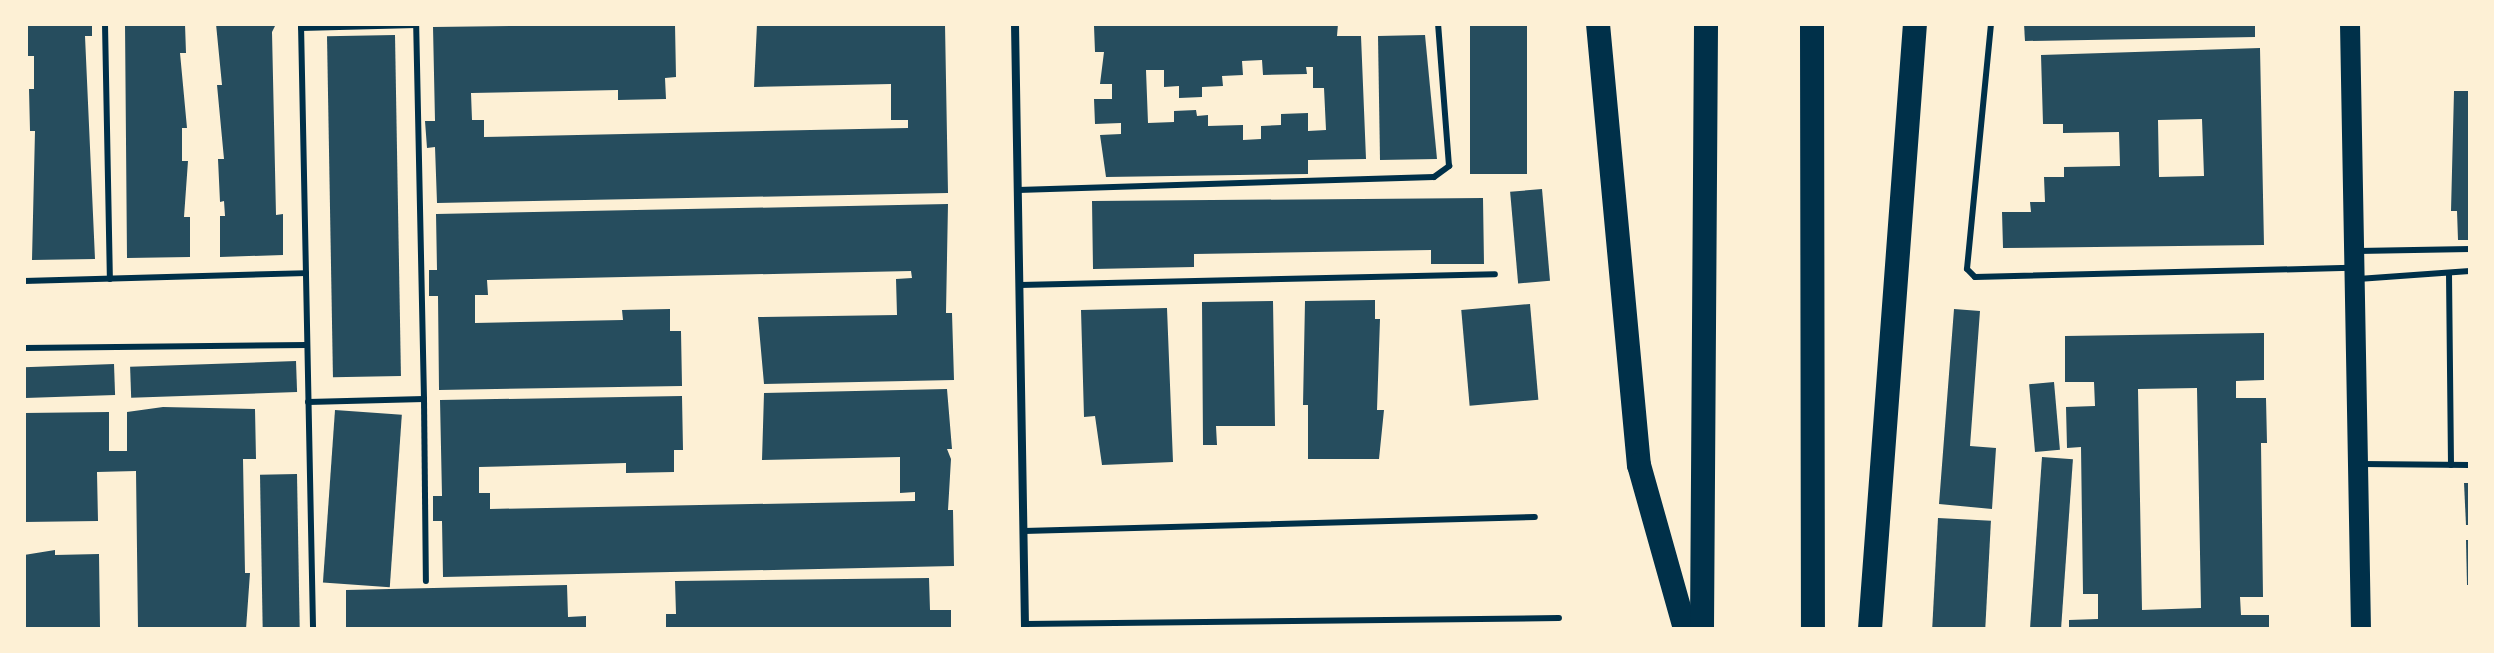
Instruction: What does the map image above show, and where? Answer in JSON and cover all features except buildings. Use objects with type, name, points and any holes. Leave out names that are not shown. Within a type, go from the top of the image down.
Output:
[{"type":"highway","points":[[1598,24],[1639,465],[1685,629]]},
{"type":"highway","points":[[1702,629],[1706,24]]},
{"type":"highway","points":[[1812,24],[1813,629]]},
{"type":"highway","points":[[1870,629],[1915,24]]},
{"type":"main road","points":[[2350,24],[2361,629]]},
{"type":"street","points":[[1015,24],[1025,626]]},
{"type":"lane","points":[[105,24],[110,279]]},
{"type":"lane","points":[[313,629],[301,26],[416,24],[426,581]]},
{"type":"lane","points":[[1018,190],[1434,177],[1449,166],[1438,24]]},
{"type":"lane","points":[[1991,24],[1967,269],[1975,277],[2355,266],[2449,274],[2470,271]]},
{"type":"lane","points":[[2355,266],[2470,249]]},
{"type":"lane","points":[[24,281],[306,273]]},
{"type":"lane","points":[[1020,285],[1495,274]]},
{"type":"lane","points":[[2449,274],[2451,465]]},
{"type":"lane","points":[[24,348],[307,345]]},
{"type":"lane","points":[[308,402],[424,399]]},
{"type":"lane","points":[[2358,464],[2470,465]]},
{"type":"lane","points":[[1024,531],[1535,517]]},
{"type":"lane","points":[[1025,626],[1559,618]]}]
